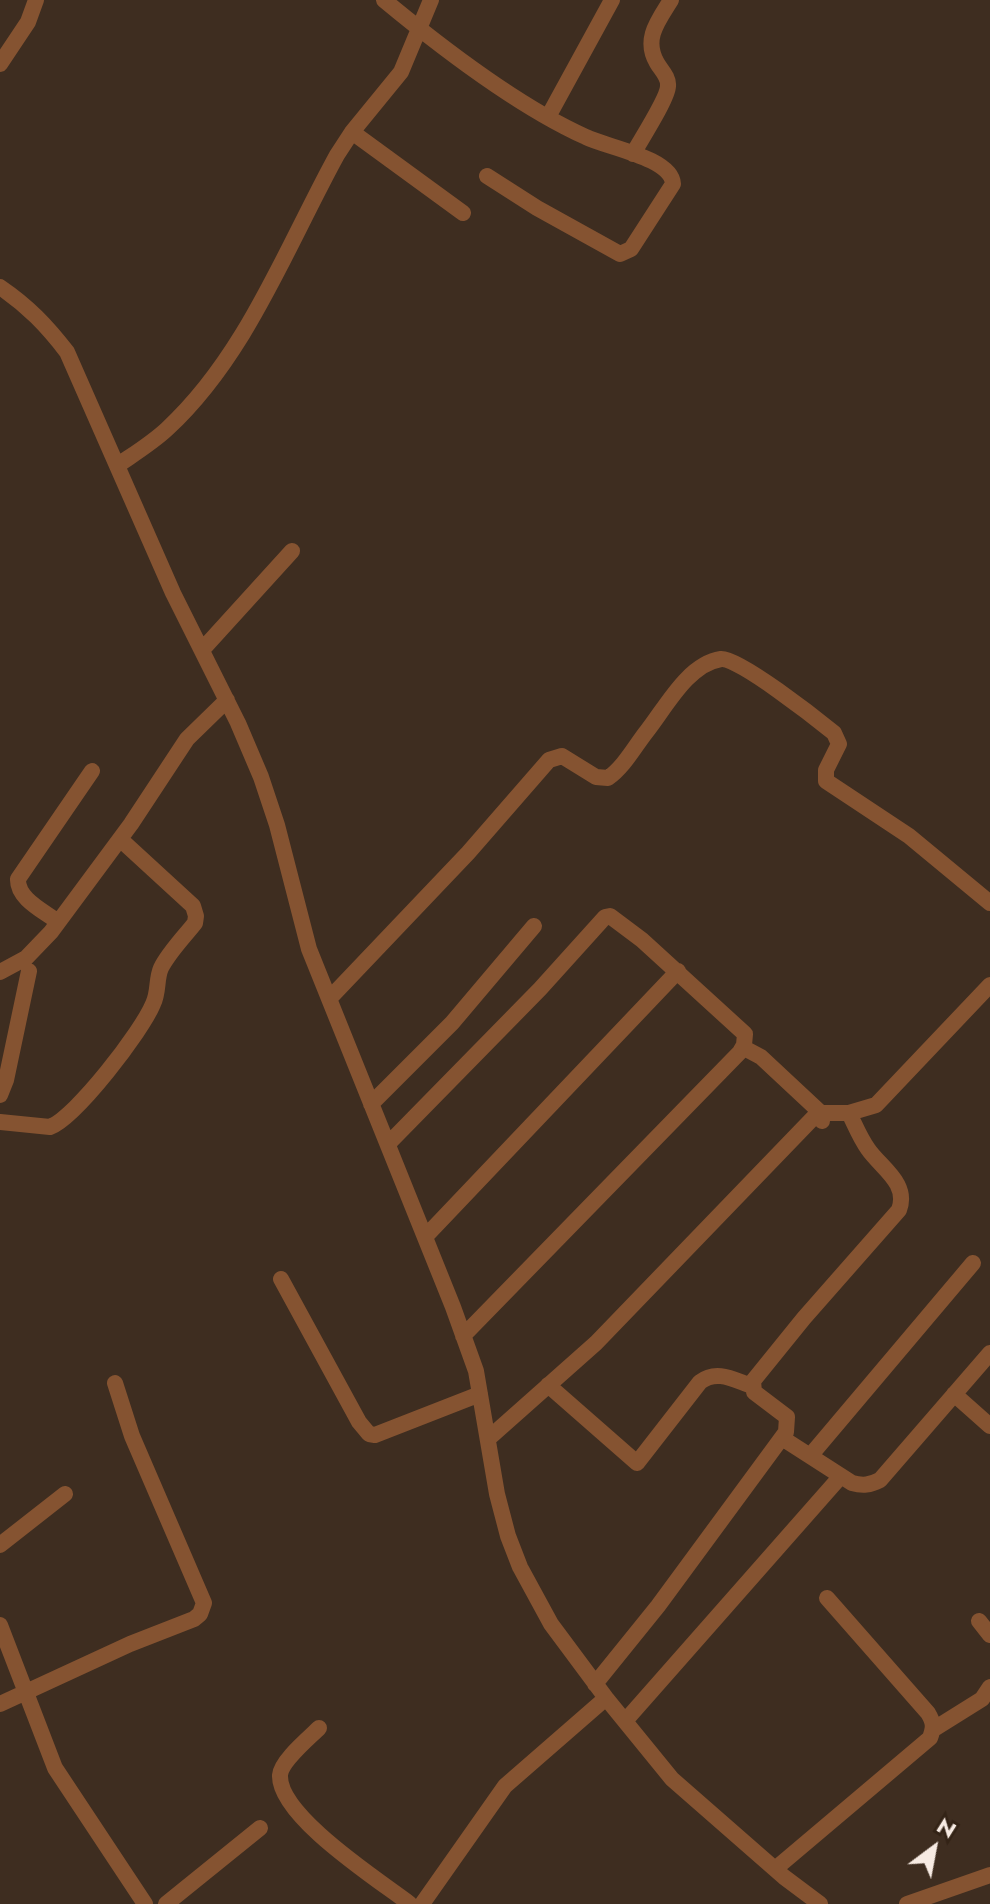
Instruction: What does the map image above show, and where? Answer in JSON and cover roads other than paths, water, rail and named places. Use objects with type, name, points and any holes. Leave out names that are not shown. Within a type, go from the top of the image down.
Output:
[{"type":"street","points":[[0,64],[28,22],[36,0]]},
{"type":"street","points":[[384,0],[419,29],[548,117],[585,137],[664,166],[673,177],[673,184],[631,249],[620,254],[487,176]]},
{"type":"street","points":[[118,465],[166,430],[212,379],[245,328],[352,132],[401,72],[431,0]]},
{"type":"street","points":[[548,117],[612,0]]},
{"type":"street","points":[[633,154],[667,93],[667,79],[655,60],[650,42],[653,30],[671,0]]},
{"type":"street","points":[[352,132],[463,213]]},
{"type":"street","points":[[0,287],[24,303],[46,324],[67,352],[173,593],[227,700],[261,777],[277,825],[309,949],[463,1336],[480,1394],[497,1494],[520,1567],[551,1624],[672,1779],[820,1904]]},
{"type":"street","points":[[202,650],[292,551]]},
{"type":"street","points":[[329,999],[468,853],[549,760],[562,756],[596,777],[608,778],[687,680],[719,659],[727,659],[745,668],[834,733],[839,744],[826,770],[826,781],[909,836],[990,903]]},
{"type":"street","points":[[0,972],[26,958],[58,922],[120,839],[187,739],[227,700]]},
{"type":"street","points":[[58,922],[21,894],[18,879],[92,771]]},
{"type":"street","points":[[0,1122],[50,1127],[66,1115],[106,1072],[148,1014],[157,994],[162,965],[195,923],[193,906],[120,839]]},
{"type":"street","points":[[388,1144],[540,989],[599,920],[605,917],[615,919],[678,971],[745,1034],[744,1045],[583,1216],[463,1336]]},
{"type":"street","points":[[371,1104],[452,1023],[534,926]]},
{"type":"street","points":[[0,1095],[6,1080],[29,971]]},
{"type":"street","points":[[425,1237],[678,971]]},
{"type":"street","points":[[489,1438],[596,1343],[803,1128],[821,1117],[864,1110],[882,1100],[990,985]]},
{"type":"street","points":[[744,1045],[761,1057],[821,1117]]},
{"type":"street","points":[[595,1684],[658,1606],[782,1438],[789,1423],[787,1417],[754,1392],[752,1386],[759,1372],[899,1210],[902,1202],[899,1187],[868,1149],[849,1113]]},
{"type":"street","points":[[810,1456],[973,1263]]},
{"type":"street","points":[[281,1279],[359,1422],[369,1434],[375,1435],[480,1394]]},
{"type":"street","points":[[782,1438],[861,1486],[880,1480],[990,1353]]},
{"type":"street","points":[[548,1385],[637,1463],[700,1382],[708,1376],[722,1376],[752,1386]]},
{"type":"street","points":[[0,1704],[130,1644],[194,1619],[202,1610],[204,1603],[132,1436],[115,1383]]},
{"type":"street","points":[[954,1394],[990,1426]]},
{"type":"street","points":[[626,1720],[841,1476]]},
{"type":"street","points":[[0,1545],[65,1494]]},
{"type":"street","points":[[775,1869],[930,1738],[934,1729],[928,1713],[827,1598]]},
{"type":"street","points":[[979,1621],[990,1635]]},
{"type":"street","points":[[0,1625],[55,1768],[145,1904]]},
{"type":"street","points":[[934,1729],[982,1699],[990,1687]]},
{"type":"street","points":[[422,1904],[505,1786],[606,1698]]},
{"type":"street","points":[[319,1728],[283,1765],[280,1777],[284,1790],[316,1832],[410,1904]]},
{"type":"street","points":[[166,1904],[260,1828]]},
{"type":"street","points":[[907,1904],[990,1875]]}]
